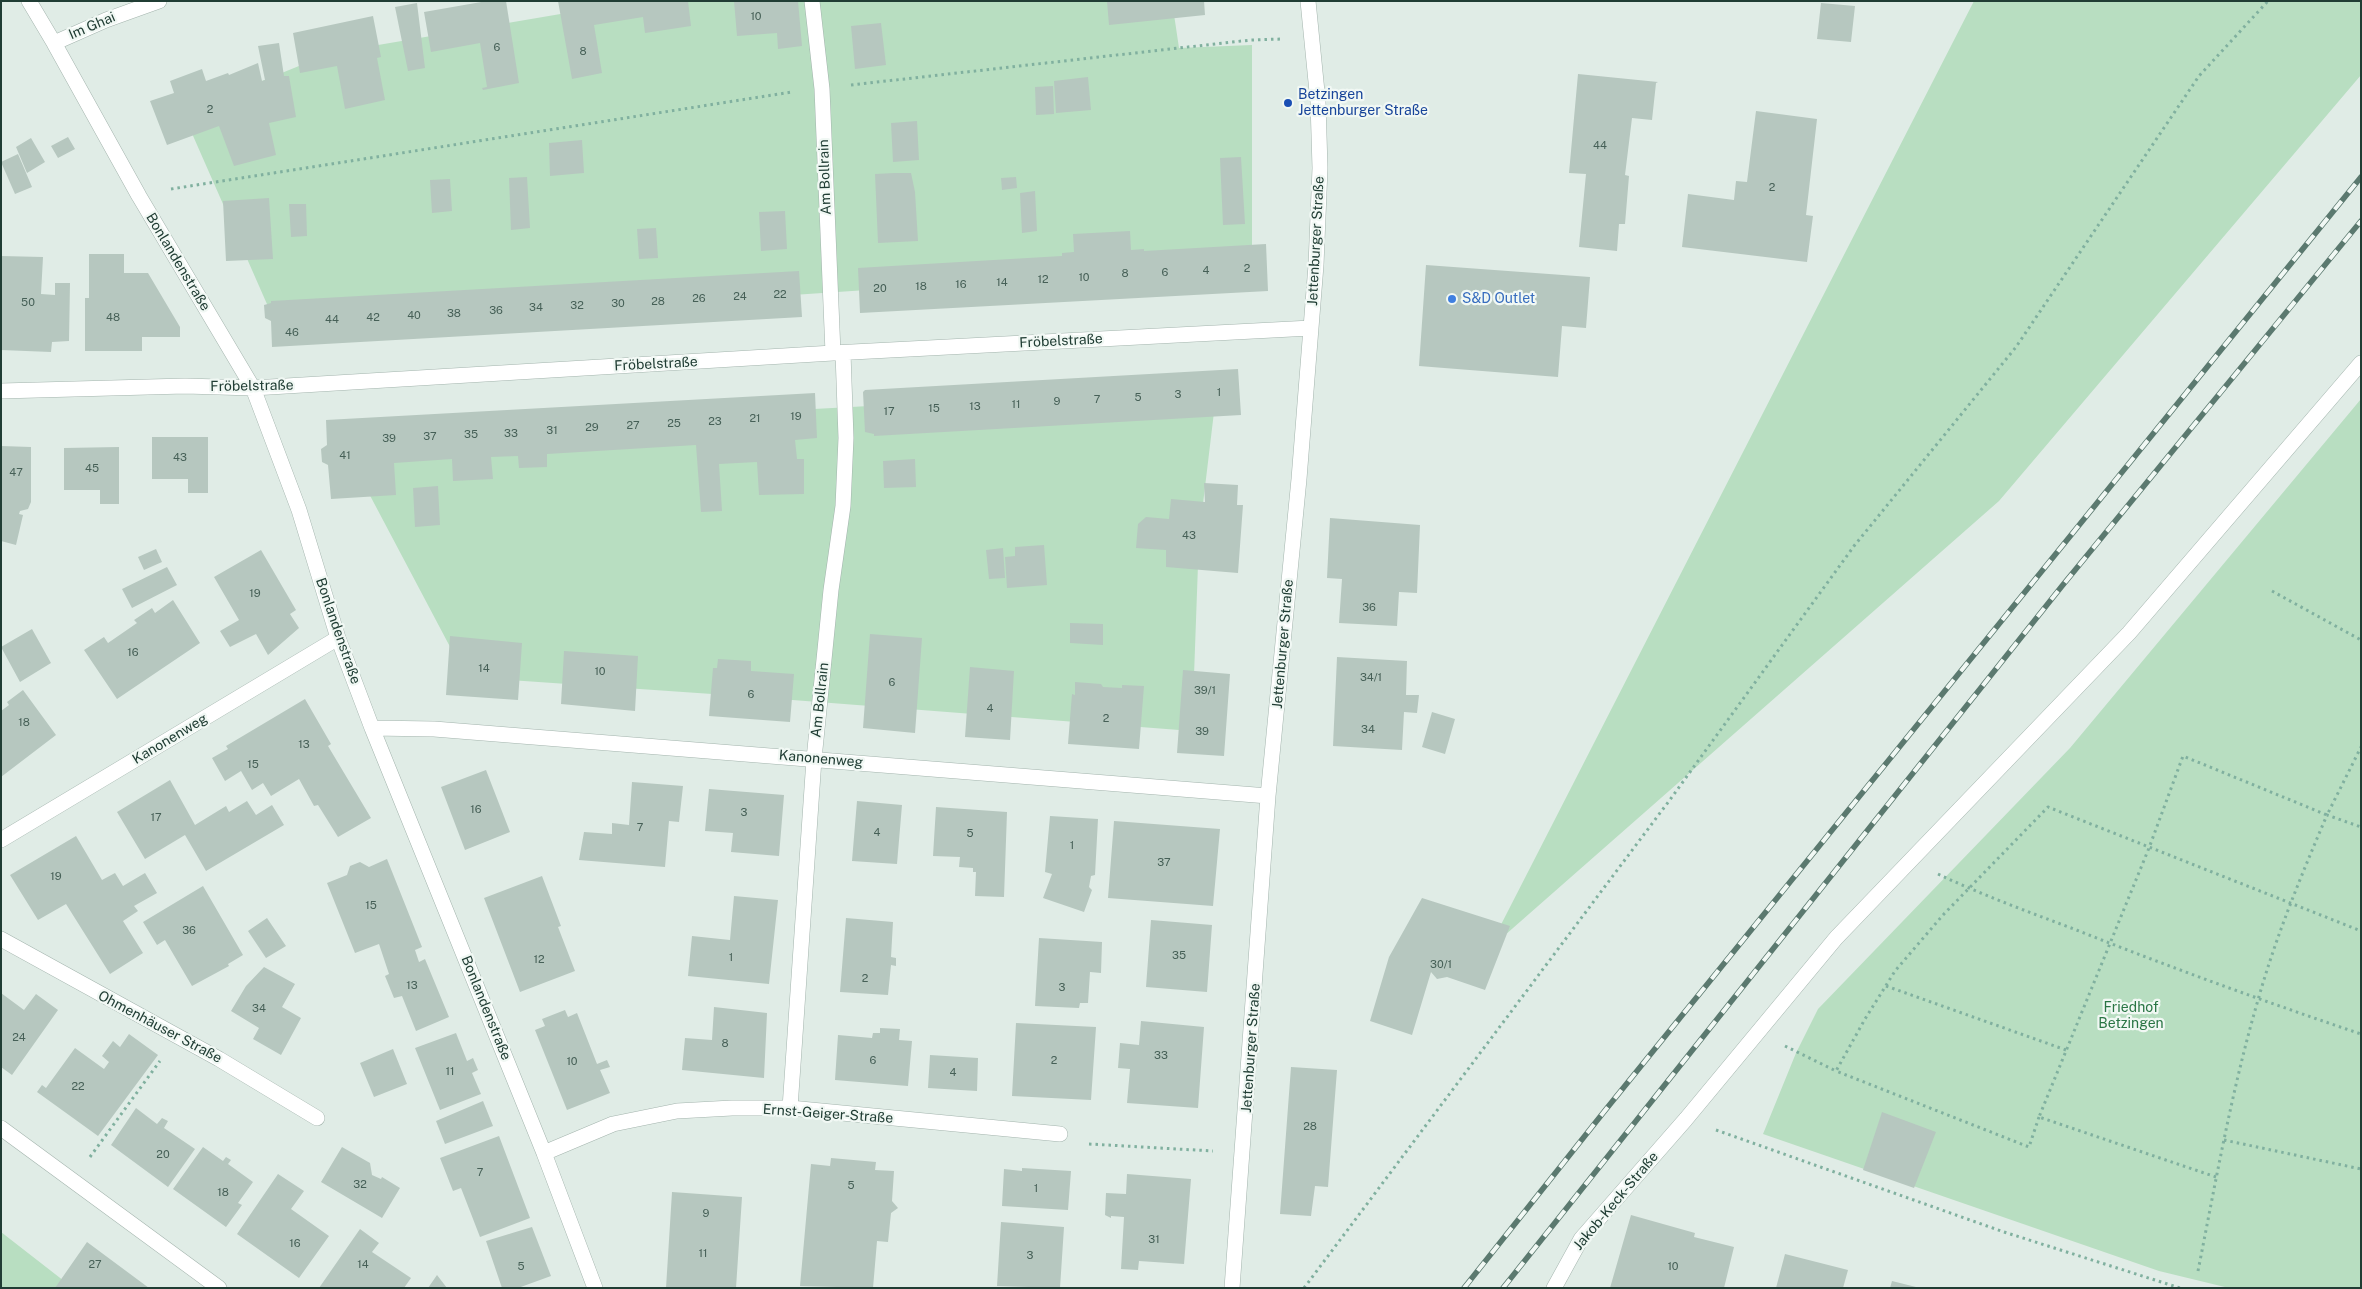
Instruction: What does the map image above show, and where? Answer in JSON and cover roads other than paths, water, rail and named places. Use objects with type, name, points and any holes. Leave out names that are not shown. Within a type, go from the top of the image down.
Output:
[{"type":"street","name":"Bonlandenstraße","points":[[28,1],[54,42],[139,196],[253,388],[299,510],[338,638],[372,728],[544,1153],[595,1288]]},
{"type":"street","name":"Im Ghai","points":[[54,42],[106,20],[159,1]]},
{"type":"street","name":"Am Bollrain","points":[[790,1108],[814,759],[831,590],[843,506],[846,438],[838,353],[822,89],[812,1]]},
{"type":"street","name":"Jettenburger Straße","points":[[1232,1288],[1268,796],[1311,328],[1320,168],[1318,102],[1308,1]]},
{"type":"street","name":"Fröbelstraße","points":[[1,391],[185,386],[253,388],[838,353],[1311,328]]},
{"type":"street","name":"Jakob-Keck-Straße","points":[[1554,1288],[1581,1240],[1686,1119],[1842,931],[2129,633],[2361,363]]},
{"type":"street","name":"Kanonenweg","points":[[1,840],[338,638]]},
{"type":"street","name":"Kanonenweg","points":[[372,728],[434,729],[1268,796]]},
{"type":"street","name":"Ohmenhäuser Straße","points":[[1,939],[271,1088],[316,1118]]},
{"type":"street","name":"Ernst-Geiger-Straße","points":[[544,1153],[613,1124],[677,1111],[790,1108],[1060,1134]]},
{"type":"street","points":[[1,1128],[217,1287]]},
{"type":"railway","points":[[1464,1288],[1607,1108],[2361,177]]},
{"type":"railway","points":[[1503,1288],[2062,586],[2361,221]]},
{"type":"place","name":"Betzingen Jettenburger Straße","points":[[1288,103]]},
{"type":"place","name":"S&D Outlet","points":[[1452,299]]},
{"type":"park label","name":"Friedhof Betzingen","points":[[2131,1016]]}]
